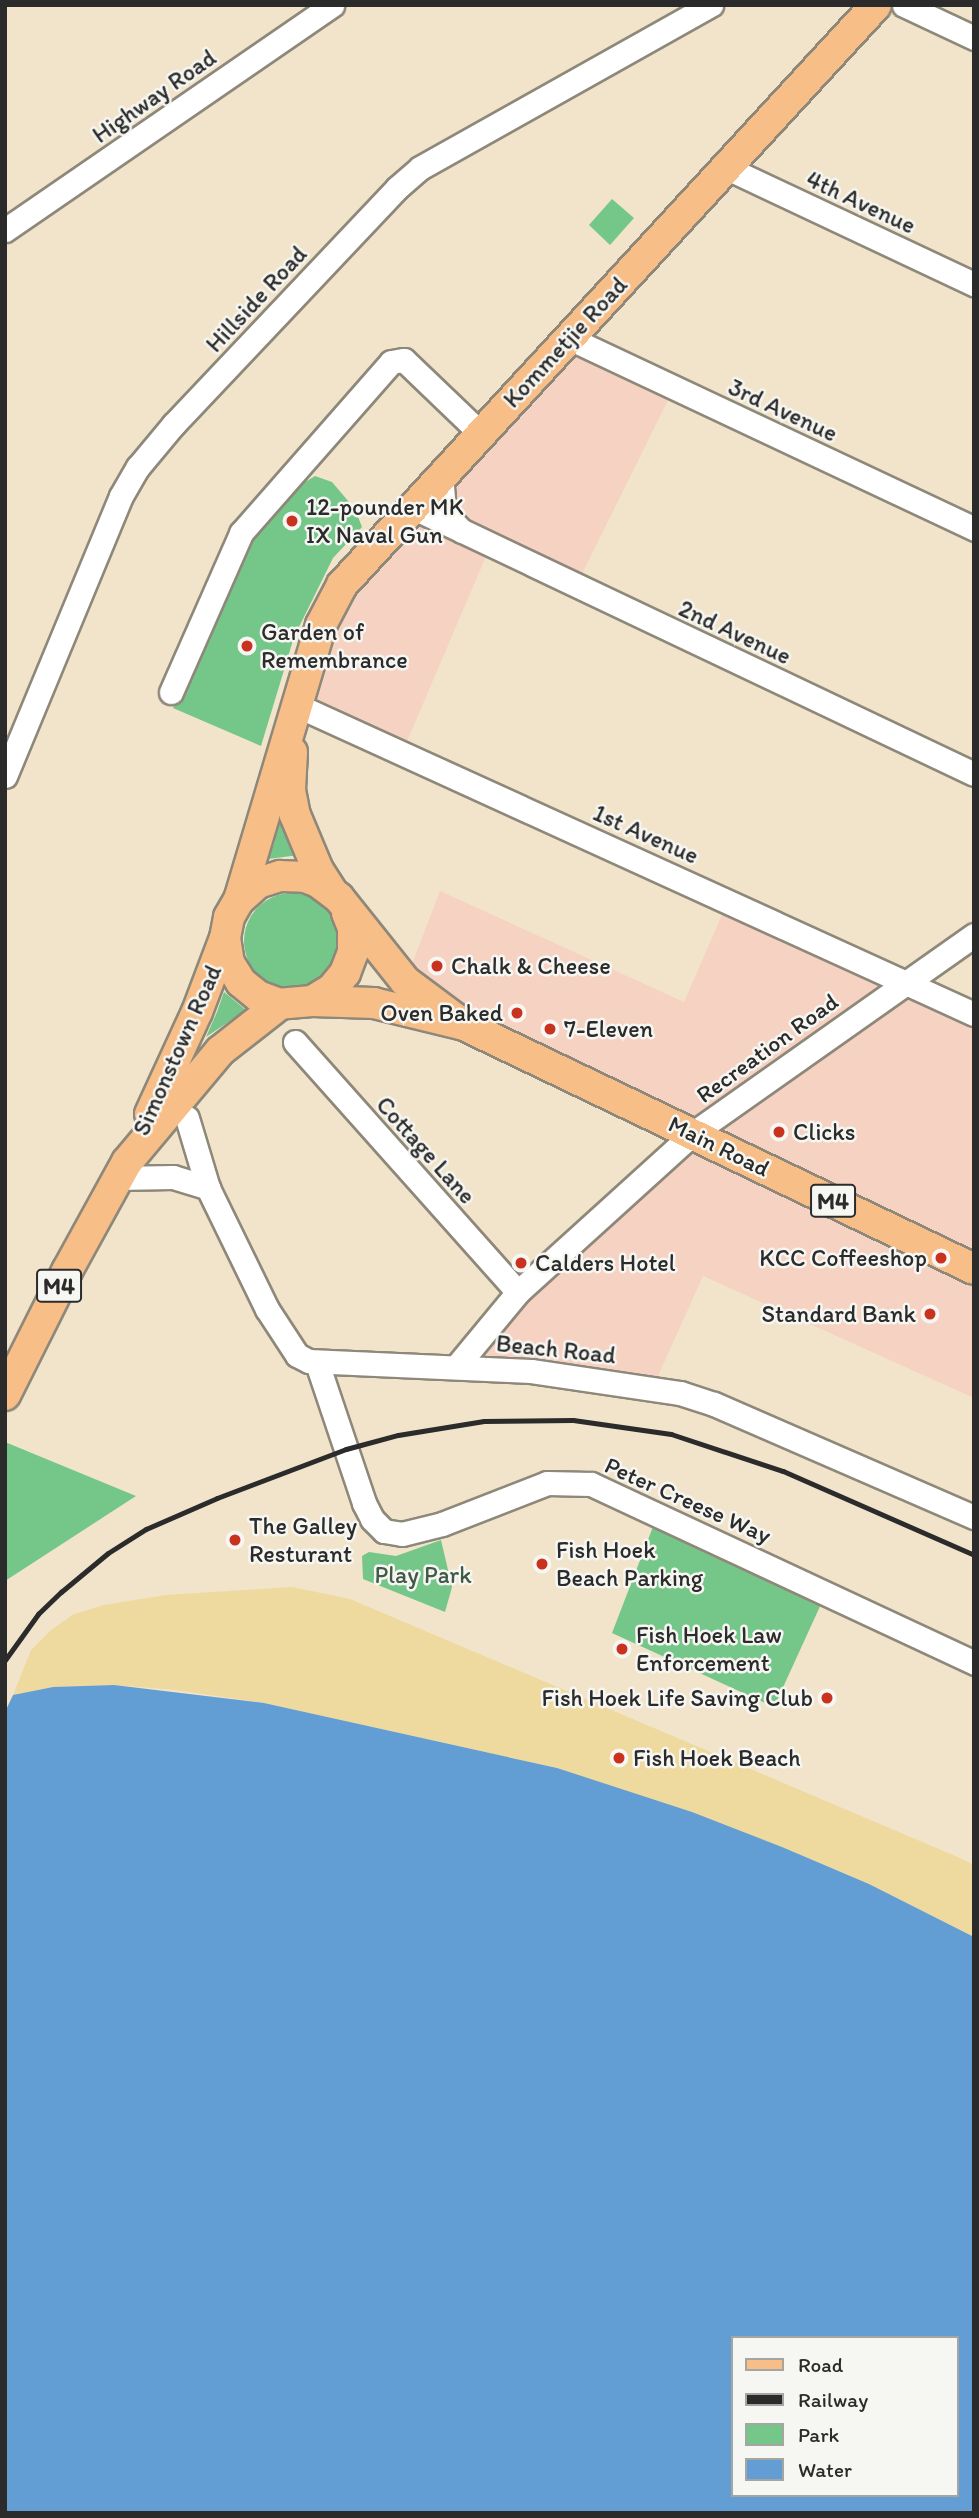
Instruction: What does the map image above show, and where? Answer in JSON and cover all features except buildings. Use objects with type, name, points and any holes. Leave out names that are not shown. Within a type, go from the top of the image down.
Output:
[{"type":"main road","name":"Kommetjie Road","points":[[239,900],[321,625],[342,586],[441,475],[876,5]]},
{"type":"main road","name":"Kommetjie Road","points":[[296,705],[290,790],[295,815],[338,898]]},
{"type":"main road","name":"Main Road","points":[[239,900],[258,883],[280,876],[304,877],[338,898],[405,982],[464,1025],[974,1269]]},
{"type":"main road","points":[[312,1001],[332,989],[345,973],[353,952],[353,928],[338,898]]},
{"type":"main road","name":"M4","points":[[225,938],[229,917],[239,900]]},
{"type":"main road","points":[[225,938],[229,963],[241,982],[258,996],[280,1004]]},
{"type":"main road","name":"Simonstown Road","points":[[5,1395],[122,1170],[191,1025],[225,938]]},
{"type":"main road","name":"Main Road","points":[[280,1004],[312,1001],[389,1006],[464,1025]]},
{"type":"main road","name":"Simonstown Road","points":[[122,1170],[220,1051],[280,1004]]},
{"type":"street","name":"Highway Road","points":[[5,230],[332,5]]},
{"type":"street","name":"Hillside Road","points":[[5,776],[121,496],[138,467],[173,425],[397,188],[420,168],[711,5]]},
{"type":"street","points":[[904,5],[974,38]]},
{"type":"street","name":"4th Avenue","points":[[725,167],[974,284]]},
{"type":"street","name":"3rd Avenue","points":[[569,338],[974,529]]},
{"type":"street","points":[[171,692],[242,533],[391,362],[404,360],[480,433]]},
{"type":"street","name":"2nd Avenue","points":[[441,475],[444,512],[456,527],[473,539]]},
{"type":"street","name":"2nd Avenue","points":[[412,507],[473,539],[974,774]]},
{"type":"street","name":"1st Avenue","points":[[296,705],[974,1014]]},
{"type":"street","name":"Recreation Road","points":[[456,1367],[519,1292],[692,1134],[974,935]]},
{"type":"street","name":"Cottage Lane","points":[[295,1042],[519,1292]]},
{"type":"street","points":[[187,1118],[208,1188],[284,1339],[297,1355],[317,1363]]},
{"type":"street","points":[[122,1170],[173,1177],[208,1188]]},
{"type":"street","name":"Beach Road","points":[[317,1363],[456,1367],[581,1376],[680,1393],[714,1404],[974,1517]]},
{"type":"street","name":"Peter Creese Way","points":[[317,1363],[364,1503],[372,1519],[384,1531],[402,1534],[442,1524],[547,1483],[591,1484],[974,1663]]},
{"type":"shaded area","points":[[569,338],[674,388],[576,586],[490,547],[402,753],[296,705],[321,625]]},
{"type":"shaded area","points":[[440,891],[684,1002],[728,901],[974,1014],[974,1398],[703,1276],[653,1387],[456,1367],[692,1134],[405,982]]},
{"type":"green space","points":[[612,199],[634,218],[610,245],[589,225]]},
{"type":"green space","points":[[315,476],[332,482],[355,509],[362,527],[333,558],[294,637],[261,746],[173,708],[248,540],[292,490]]},
{"type":"green space","points":[[281,807],[299,855],[268,859],[274,844]]},
{"type":"green space","points":[[292,893],[310,896],[326,907],[337,923],[340,941],[337,959],[326,975],[310,986],[292,989],[274,986],[258,975],[247,959],[244,941],[247,923],[258,907],[274,896]]},
{"type":"green space","points":[[224,992],[246,1010],[206,1037],[217,1012]]},
{"type":"green space","points":[[5,1442],[136,1496],[5,1581]]},
{"type":"green space","points":[[654,1524],[822,1602],[774,1707],[612,1633]]},
{"type":"green space","name":"Play Park","points":[[441,1540],[452,1587],[445,1612],[363,1579],[362,1556],[369,1552],[396,1556]]},
{"type":"sand","name":"Fish Hoek Beach","points":[[292,1587],[350,1599],[974,1865],[974,1937],[869,1884],[782,1847],[557,1768],[264,1703],[175,1690],[114,1685],[53,1687],[13,1695],[31,1650],[51,1630],[74,1614],[104,1605],[166,1595]]},
{"type":"water","points":[[114,1685],[264,1703],[557,1768],[692,1812],[782,1847],[869,1884],[974,1937],[974,2513],[5,2513],[5,1712],[13,1695],[53,1687]]},
{"type":"railway","points":[[5,1660],[38,1614],[61,1592],[108,1553],[146,1529],[217,1498],[346,1449],[398,1435],[484,1421],[573,1420],[671,1434],[783,1471],[974,1555]]},
{"type":"place","name":"12-pounder MK IX Naval Gun","points":[[292,521]]},
{"type":"place","name":"Garden of Remembrance","points":[[247,646]]},
{"type":"place","name":"Chalk & Cheese","points":[[437,966]]},
{"type":"place","name":"Oven Baked","points":[[517,1013]]},
{"type":"place","name":"7-Eleven","points":[[550,1029]]},
{"type":"place","name":"Clicks","points":[[779,1132]]},
{"type":"place","name":"KCC Coffeeshop","points":[[941,1258]]},
{"type":"place","name":"Calders Hotel","points":[[521,1263]]},
{"type":"place","name":"Standard Bank","points":[[930,1314]]},
{"type":"place","name":"The Galley Resturant","points":[[235,1540]]},
{"type":"place","name":"Fish Hoek Beach Parking","points":[[542,1564]]},
{"type":"place","name":"Fish Hoek Law Enforcement","points":[[622,1649]]},
{"type":"place","name":"Fish Hoek Life Saving Club","points":[[827,1698]]},
{"type":"place","name":"Fish Hoek Beach","points":[[619,1758]]}]
